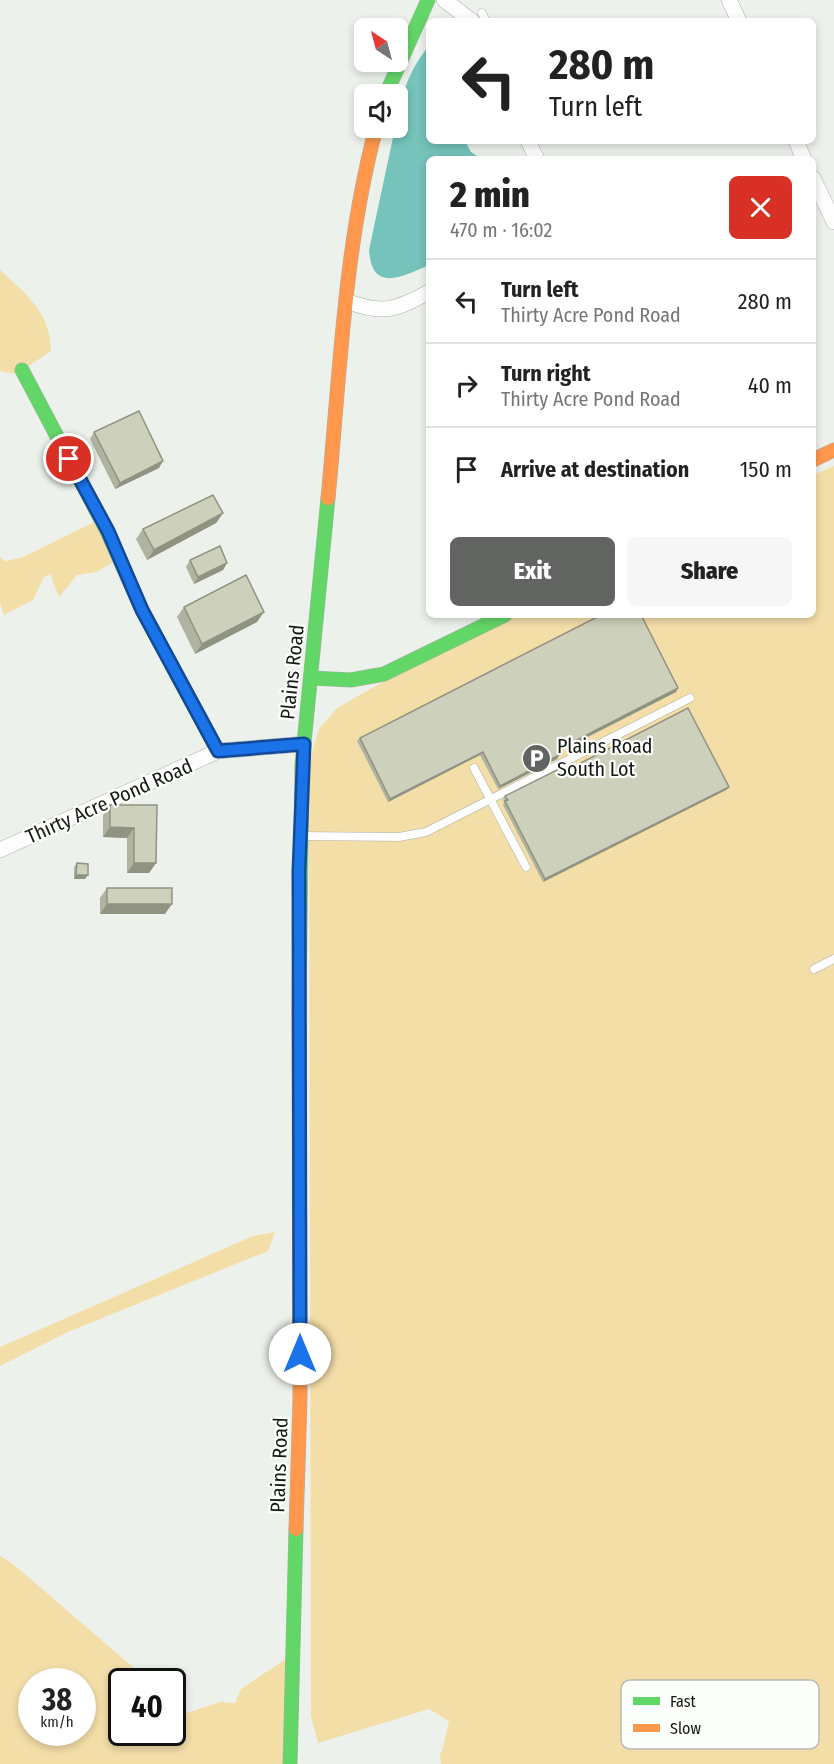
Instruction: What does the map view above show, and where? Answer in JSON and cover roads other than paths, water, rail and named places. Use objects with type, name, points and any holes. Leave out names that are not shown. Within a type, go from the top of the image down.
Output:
[{"type":"street","points":[[390,84],[428,0]]},
{"type":"street","points":[[444,0],[480,18]]},
{"type":"street","points":[[729,0],[738,18]]},
{"type":"street","name":"Plains Road","points":[[290,1764],[300,1400],[300,836],[304,744],[352,253],[362,180],[373,138]]},
{"type":"street","points":[[816,184],[834,222]]},
{"type":"street","points":[[349,302],[372,310],[401,306],[426,294]]},
{"type":"street","name":"Thirty Acre Pond Road","points":[[22,370],[108,531],[142,610],[218,751]]},
{"type":"street","points":[[816,459],[834,450]]},
{"type":"street","points":[[311,678],[351,680],[384,674],[499,618]]},
{"type":"street","name":"Thirty Acre Pond Road","points":[[0,850],[218,751],[304,744]]},
{"type":"lane","points":[[300,836],[399,837],[426,832],[690,698]]},
{"type":"lane","points":[[474,768],[526,867]]},
{"type":"lane","points":[[814,969],[834,959]]},
{"type":"water","points":[[426,50],[426,144],[467,144],[471,152],[477,156],[426,156],[426,266],[399,277],[382,277],[371,264],[369,250],[393,138],[408,138],[408,84],[406,84]]},
{"type":"place","name":"Plains Road South Lot","points":[[536,758]]}]
